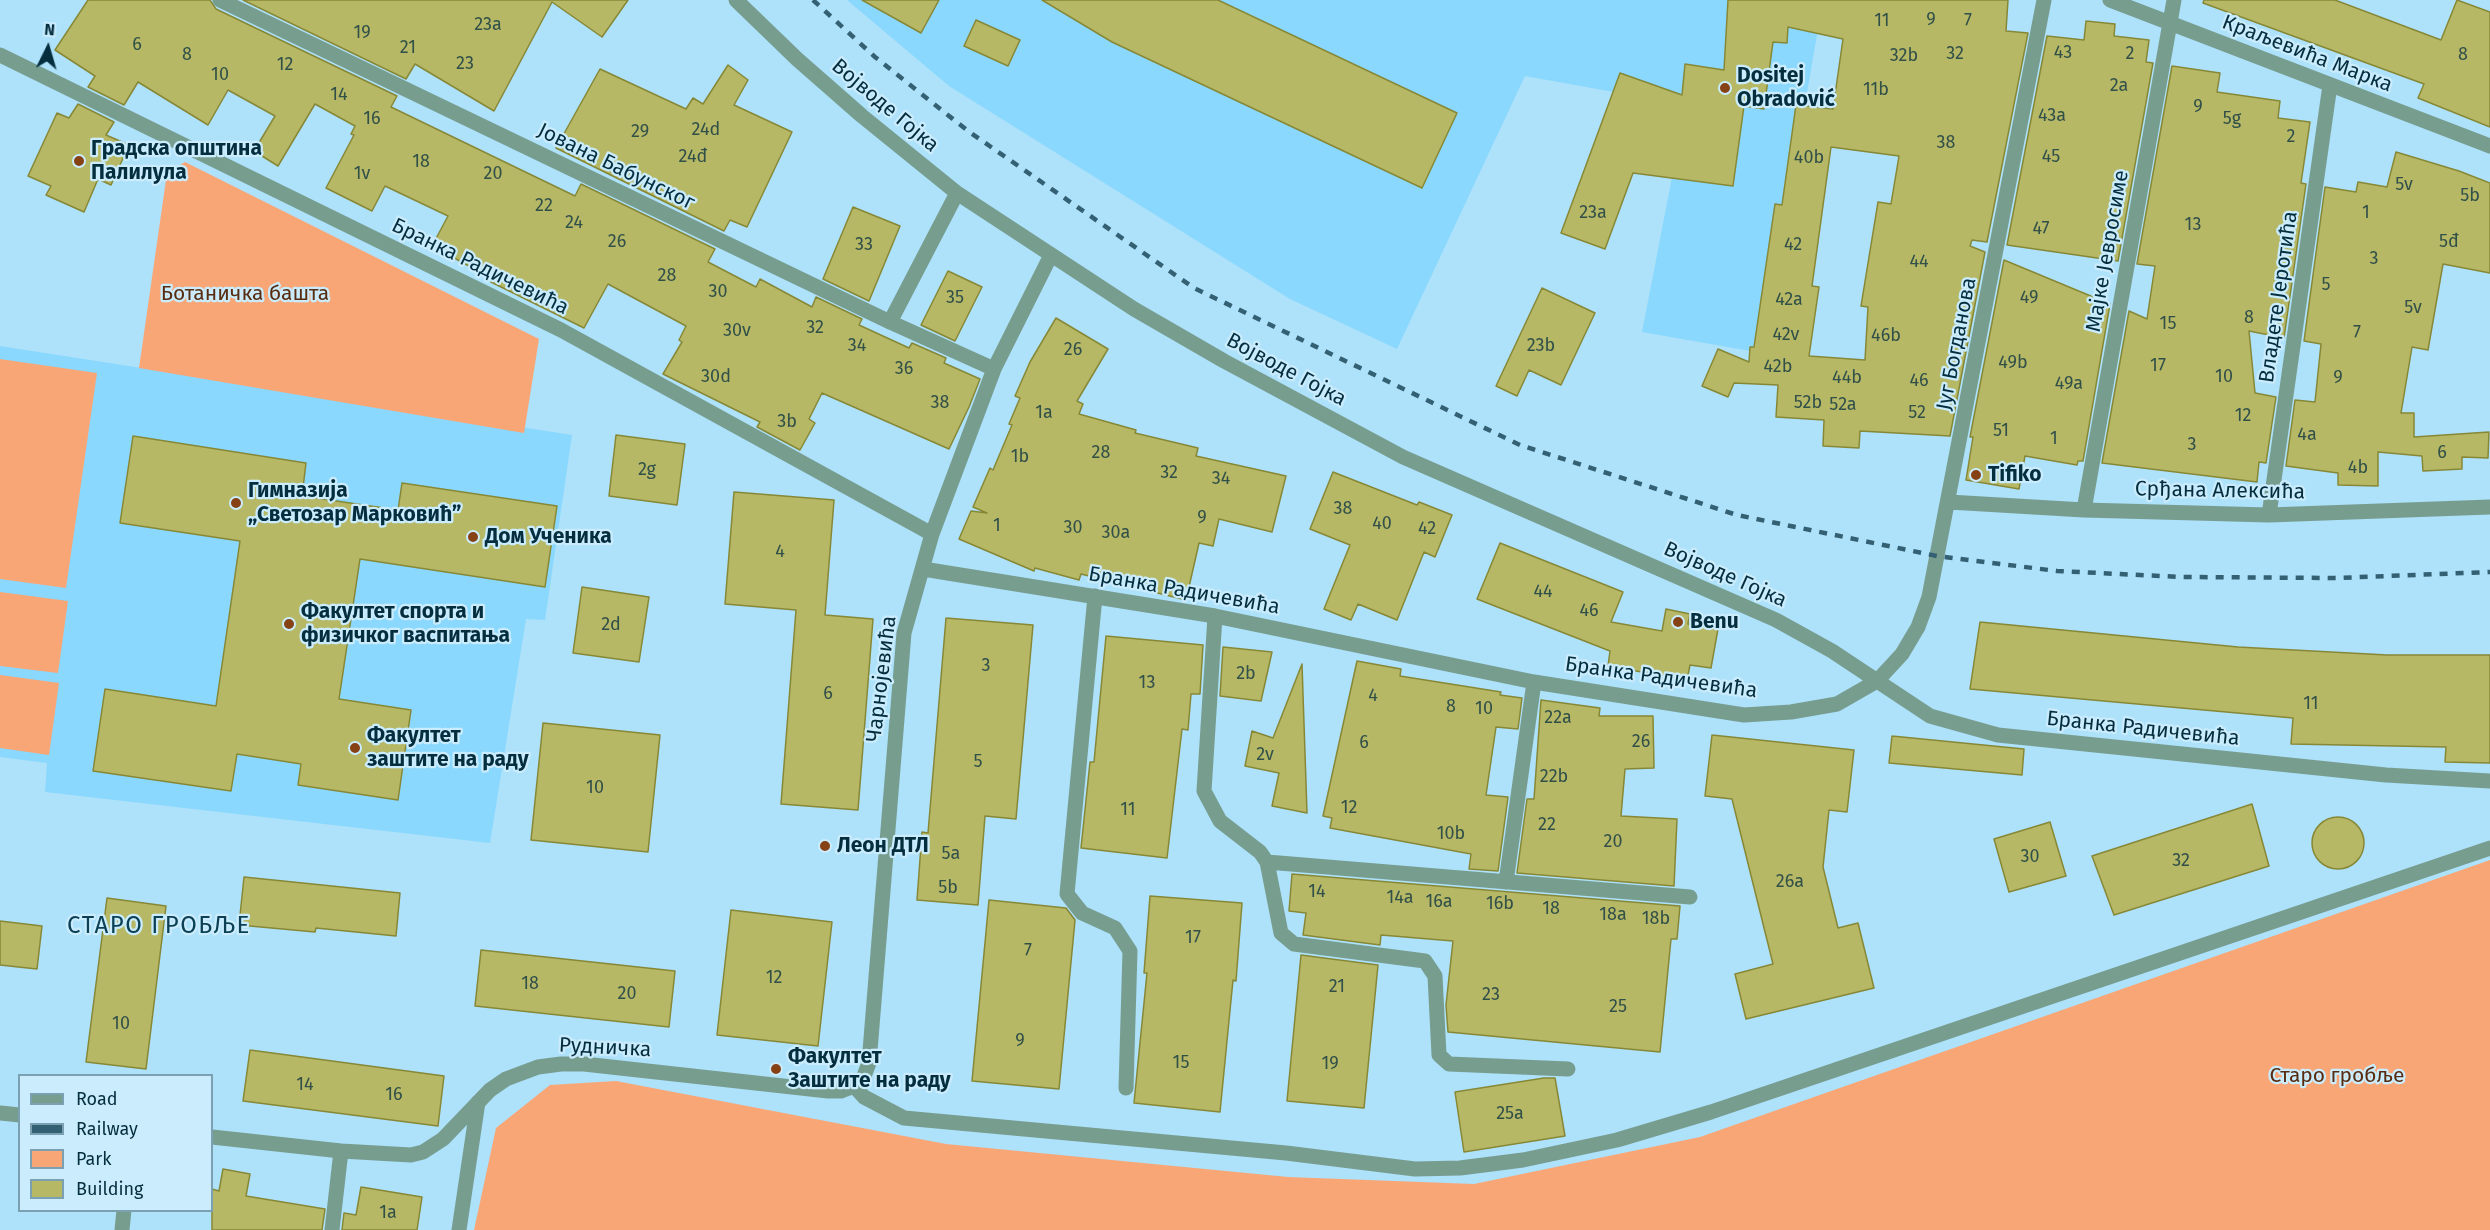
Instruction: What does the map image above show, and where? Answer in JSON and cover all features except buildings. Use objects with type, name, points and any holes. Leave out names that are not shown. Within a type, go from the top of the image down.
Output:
[{"type":"street","name":"Јована Бабунског","points":[[220,0],[890,322],[994,369]]},
{"type":"street","name":"Војводе Гојка","points":[[736,0],[846,102],[957,193],[1134,309],[1224,361],[1403,457],[1776,620],[1833,651],[1877,681]]},
{"type":"street","name":"Југ Богданова","points":[[1877,681],[1902,654],[1918,627],[1929,597],[2044,0]]},
{"type":"street","name":"Краљевића Марка","points":[[2110,0],[2490,146]]},
{"type":"street","name":"Мајке Јевросиме","points":[[2084,510],[2174,0]]},
{"type":"street","name":"Бранка Радичевића","points":[[0,55],[561,330],[932,534]]},
{"type":"street","name":"Владете Јеротића","points":[[2269,515],[2330,85]]},
{"type":"street","points":[[890,322],[957,193]]},
{"type":"street","name":"Чарнојевића","points":[[854,1086],[864,1076],[869,1063],[904,633],[932,534],[994,369],[1051,255]]},
{"type":"street","name":"Срђана Алексића","points":[[1949,502],[2084,510],[2269,515],[2490,507]]},
{"type":"street","name":"Бранка Радичевића","points":[[923,569],[1215,615],[1534,682],[1744,714],[1791,712],[1837,704],[1877,681],[1930,716],[1998,735],[2386,775],[2490,781]]},
{"type":"street","points":[[1095,596],[1067,894],[1082,913],[1115,928],[1122,935],[1130,951],[1126,1088]]},
{"type":"street","points":[[1215,615],[1204,791],[1220,821],[1260,852],[1267,862],[1279,927],[1284,937],[1294,944],[1419,958],[1429,965],[1436,976],[1438,1047],[1442,1060],[1449,1064],[1568,1069]]},
{"type":"street","points":[[1506,882],[1534,682]]},
{"type":"street","points":[[854,1086],[864,1097],[904,1118],[1286,1153],[1415,1169],[1460,1168],[1523,1160],[1617,1140],[1711,1112],[2490,848]]},
{"type":"street","points":[[1267,862],[1690,897]]},
{"type":"street","name":"Рудничка","points":[[213,1137],[396,1156],[423,1152],[443,1139],[490,1090],[522,1072],[561,1064],[584,1064],[828,1091],[841,1091],[854,1086]]},
{"type":"street","points":[[459,1230],[478,1102]]},
{"type":"street","points":[[0,1113],[18,1115]]},
{"type":"street","points":[[332,1230],[341,1151]]},
{"type":"street","points":[[122,1230],[124,1212]]},
{"type":"shaded area","points":[[847,0],[1823,0],[1762,353],[1642,332],[1686,105],[1525,76],[1397,349],[1290,299],[949,86]]},
{"type":"shaded area","points":[[0,346],[572,435],[545,620],[526,619],[490,843],[45,792],[47,763],[0,757]]},
{"type":"green space","name":"Ботаничка башта","points":[[185,162],[539,339],[524,433],[139,368],[167,173]]},
{"type":"green space","points":[[0,359],[97,373],[66,588],[0,579]]},
{"type":"green space","points":[[0,592],[68,601],[58,673],[0,666]]},
{"type":"green space","points":[[0,675],[59,683],[49,755],[0,748]]},
{"type":"green space","name":"Старо гробље","points":[[2490,860],[2490,1230],[474,1230],[496,1128],[550,1085],[616,1081],[946,1144],[1288,1177],[1474,1184],[1700,1137]]},
{"type":"railway","points":[[813,0],[875,57],[968,131],[1194,288],[1520,445],[1737,515],[1937,556],[2057,571],[2182,577],[2337,578],[2490,572]]},
{"type":"place","name":"Dositej Obradović","points":[[1725,88]]},
{"type":"place","name":"Градска општина Палилула","points":[[79,161]]},
{"type":"place","name":"Tifiko","points":[[1976,475]]},
{"type":"place","name":"Гимназија „Светозар Марковић”","points":[[236,503]]},
{"type":"place","name":"Дом Ученика","points":[[473,537]]},
{"type":"place","name":"Benu","points":[[1678,622]]},
{"type":"place","name":"Факултет спорта и физичког васпитања","points":[[289,624]]},
{"type":"place","name":"Факултет заштите на раду","points":[[355,748]]},
{"type":"place","name":"Леон ДТЛ","points":[[825,846]]},
{"type":"place","name":"Факултет Заштите на раду","points":[[776,1069]]},
{"type":"district","name":"СТАРО ГРОБЉЕ","points":[[159,926]]}]
